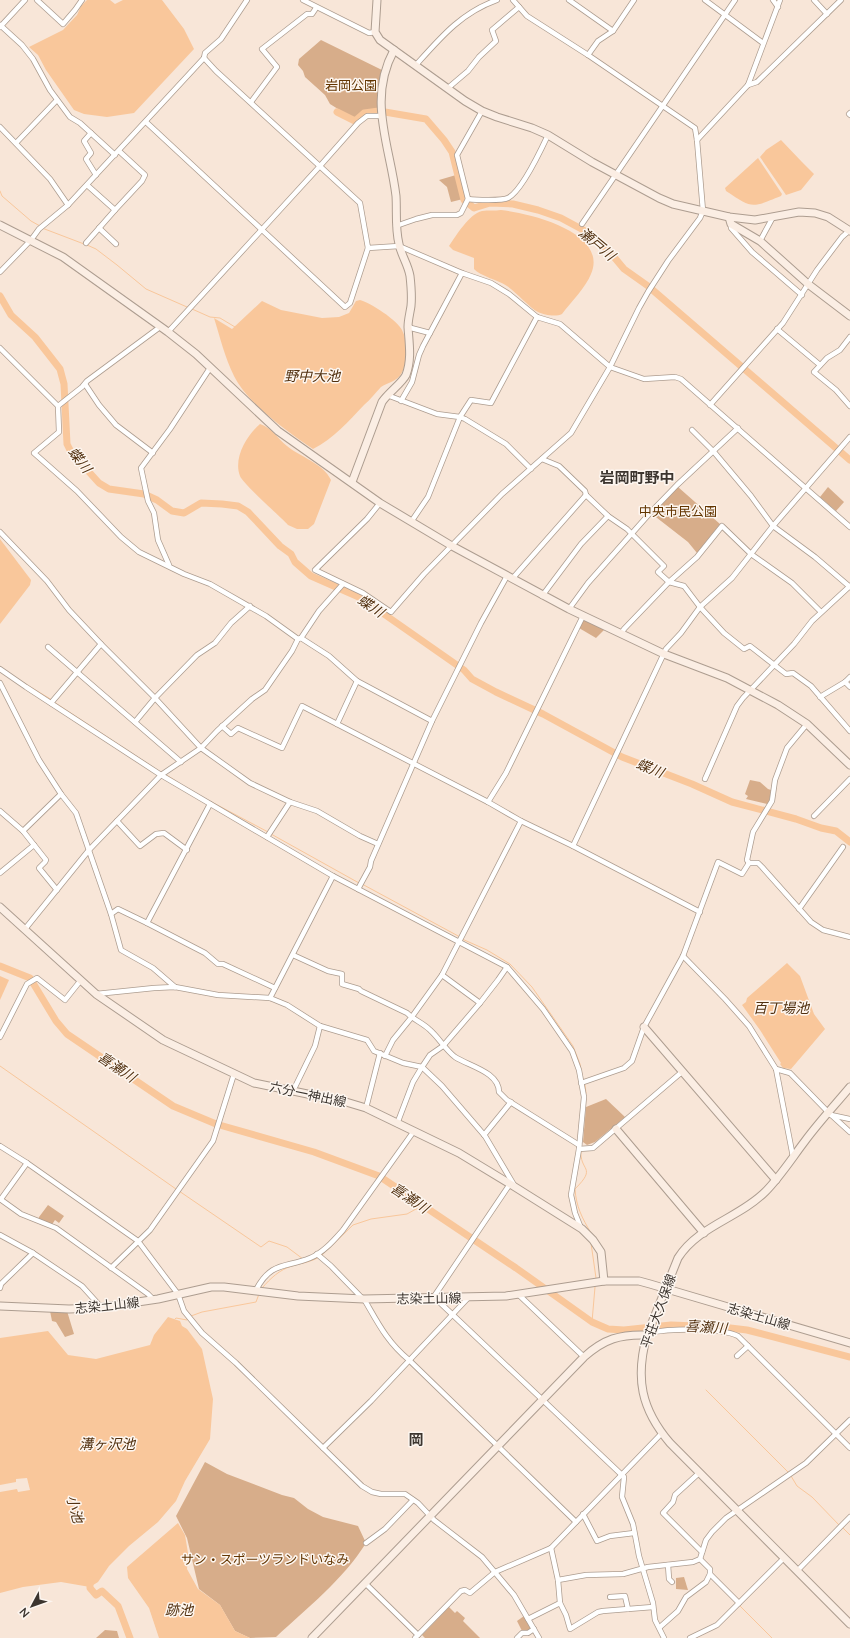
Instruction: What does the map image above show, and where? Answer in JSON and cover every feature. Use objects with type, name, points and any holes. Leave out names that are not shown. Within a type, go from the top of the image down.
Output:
[{"type":"street","points":[[25,0],[0,26],[22,45],[33,59],[56,100],[70,117],[80,123],[115,155]]},
{"type":"street","points":[[37,0],[63,24],[76,10],[82,0]]},
{"type":"street","points":[[0,272],[31,240],[39,229],[68,205],[146,122],[204,58],[205,53],[221,39],[247,0]]},
{"type":"street","points":[[303,0],[316,8],[341,18],[369,33],[375,32]]},
{"type":"street","points":[[377,0],[375,32],[380,40],[465,101],[482,111],[548,135],[615,175],[673,204],[702,211],[730,221],[760,241],[808,284],[850,316]]},
{"type":"street","points":[[416,65],[459,20],[484,5],[497,0]]},
{"type":"street","points":[[380,503],[367,519],[315,570],[363,594],[391,612],[424,574],[502,494],[571,434],[610,367],[648,292],[668,261],[700,218],[702,211],[695,128],[528,16],[513,0]]},
{"type":"street","points":[[569,0],[612,31]]},
{"type":"street","points":[[588,55],[598,41],[612,31],[634,0]]},
{"type":"street","points":[[705,0],[763,43]]},
{"type":"street","points":[[582,224],[735,0]]},
{"type":"street","points":[[773,0],[778,7]]},
{"type":"street","points":[[697,140],[748,85],[780,0]]},
{"type":"street","points":[[814,0],[827,14]]},
{"type":"street","points":[[748,85],[757,82],[841,0]]},
{"type":"street","points":[[448,88],[468,71],[479,57],[496,41],[492,30],[519,7]]},
{"type":"street","points":[[251,102],[277,67],[262,49],[307,14],[312,14],[316,8]]},
{"type":"street","points":[[352,482],[372,428],[387,394],[404,378],[411,348],[408,325],[411,305],[410,278],[408,265],[399,246],[396,226],[396,197],[383,132],[382,116],[382,86],[385,71],[394,50]]},
{"type":"street","points":[[146,122],[345,307],[350,303],[368,248],[360,203],[216,71],[204,58]]},
{"type":"street","points":[[16,143],[56,100]]},
{"type":"street","points":[[396,226],[432,215],[457,215],[461,213],[468,199],[457,155],[482,111]]},
{"type":"street","points":[[168,332],[358,123],[367,116],[382,116]]},
{"type":"street","points":[[0,128],[50,179],[68,205]]},
{"type":"street","points":[[91,133],[84,141],[91,154],[86,159],[96,175]]},
{"type":"street","points":[[468,199],[480,201],[508,198],[516,191],[541,150],[548,135]]},
{"type":"street","points":[[86,243],[142,181],[145,175],[119,151]]},
{"type":"street","points":[[87,185],[115,210]]},
{"type":"street","points":[[710,405],[777,329],[802,295],[826,258],[850,231],[828,217],[815,213],[799,212],[755,220],[730,221]]},
{"type":"street","points":[[760,241],[773,217]]},
{"type":"street","points":[[730,221],[731,228],[752,252],[802,295]]},
{"type":"street","points":[[0,225],[63,257],[168,332],[196,354],[278,431],[380,503],[452,546],[542,596],[664,654],[727,678],[797,716],[850,765]]},
{"type":"street","points":[[99,228],[116,244]]},
{"type":"street","points":[[368,248],[399,246],[462,273],[491,282],[509,294],[537,317],[560,324],[610,367],[644,379],[675,377],[681,379],[850,527]]},
{"type":"street","points":[[401,401],[412,382],[419,355],[462,273]]},
{"type":"street","points":[[411,522],[428,497],[460,417],[471,400],[491,403],[537,317]]},
{"type":"street","points":[[408,325],[411,328],[430,333]]},
{"type":"street","points":[[58,406],[160,327]]},
{"type":"street","points":[[777,329],[820,365]]},
{"type":"street","points":[[850,337],[840,350],[827,358],[814,372],[836,390],[850,406]]},
{"type":"street","points":[[0,348],[58,406],[59,432],[34,453],[78,491],[120,536],[139,552],[169,565],[184,574],[210,584],[250,606],[329,656],[357,681],[432,721]]},
{"type":"street","points":[[169,565],[158,540],[154,513],[148,501],[141,468],[153,453],[210,368]]},
{"type":"street","points":[[85,384],[99,405],[116,425],[153,453]]},
{"type":"street","points":[[387,394],[401,401],[437,414],[460,417],[506,444],[530,469]]},
{"type":"street","points":[[569,609],[588,583],[677,485],[738,428]]},
{"type":"street","points":[[692,430],[714,452],[751,496],[773,526],[815,557],[850,587],[821,612],[737,706],[705,779]]},
{"type":"street","points":[[573,846],[666,649],[681,633],[700,607],[732,578],[773,526],[850,437]]},
{"type":"street","points":[[542,459],[559,466],[608,516],[632,534],[664,566],[658,572],[669,582],[684,586],[700,607],[724,633],[744,649],[750,646],[786,674],[793,674],[811,686],[850,731]]},
{"type":"street","points":[[358,889],[370,867],[378,844],[432,721],[481,624],[509,578],[586,495]]},
{"type":"street","points":[[542,596],[581,544],[608,516]]},
{"type":"street","points":[[621,634],[669,582],[697,557],[722,526],[751,554],[792,583],[821,612]]},
{"type":"street","points":[[0,532],[47,581],[69,610],[155,698],[201,748],[240,777],[290,802],[317,812],[360,836],[378,844]]},
{"type":"street","points":[[25,929],[89,850],[161,775],[201,748],[222,726],[252,699],[265,690],[319,611],[343,584]]},
{"type":"street","points":[[135,722],[155,698],[197,655],[215,643],[231,623],[250,606]]},
{"type":"street","points":[[488,802],[506,773],[583,616]]},
{"type":"street","points":[[50,703],[101,644]]},
{"type":"street","points":[[48,647],[181,762]]},
{"type":"street","points":[[0,669],[161,775],[210,804],[333,876],[507,967],[543,1009],[572,1051],[579,1070],[584,1097],[579,1147],[571,1195],[575,1213],[582,1229]]},
{"type":"street","points":[[820,697],[845,682],[850,677]]},
{"type":"street","points":[[337,724],[357,681]]},
{"type":"street","points":[[845,682],[850,687]]},
{"type":"street","points":[[0,683],[39,760],[61,794],[76,813],[111,914],[121,950],[153,968],[175,988]]},
{"type":"street","points":[[222,726],[231,734],[238,728],[282,748],[302,706],[488,802],[521,821],[573,846],[700,912]]},
{"type":"street","points":[[581,1083],[624,1068],[629,1064],[637,1048],[644,1027],[683,956],[718,862],[742,874],[749,863],[747,860],[753,832],[772,801],[775,780],[787,748],[807,724]]},
{"type":"street","points":[[814,816],[850,779]]},
{"type":"street","points":[[23,831],[61,794]]},
{"type":"street","points":[[267,837],[290,802]]},
{"type":"street","points":[[147,923],[210,804]]},
{"type":"street","points":[[0,811],[23,831],[46,860],[46,862],[38,868],[57,890]]},
{"type":"street","points":[[117,821],[140,846],[156,834],[164,833],[187,850]]},
{"type":"street","points":[[385,1056],[393,1040],[442,975],[521,821]]},
{"type":"street","points":[[0,873],[34,845]]},
{"type":"street","points":[[799,909],[843,846]]},
{"type":"street","points":[[749,863],[758,863],[811,922],[823,930],[850,937]]},
{"type":"street","points":[[270,998],[333,876]]},
{"type":"street","name":"六分一神出線","points":[[0,907],[96,994],[163,1040],[254,1083],[293,1090],[366,1108],[459,1153],[512,1185],[582,1229],[601,1252],[604,1281]]},
{"type":"street","points":[[111,914],[118,909],[205,953],[218,964],[223,964],[275,988]]},
{"type":"street","points":[[293,955],[328,971],[342,974],[342,984],[358,989],[407,1013],[411,1018],[430,1030],[443,1046],[455,1056],[485,1072],[494,1079],[499,1086],[500,1092],[511,1102],[579,1147],[593,1148],[683,1071]]},
{"type":"street","points":[[683,956],[749,1026],[776,1069],[793,1157]]},
{"type":"street","points":[[397,1124],[413,1082],[430,1055],[443,1046],[480,1003],[507,967]]},
{"type":"street","points":[[442,975],[480,1003]]},
{"type":"street","points":[[0,1037],[10,1015],[29,982],[37,978],[65,1000],[81,980]]},
{"type":"street","points":[[96,994],[154,988],[175,988],[218,995],[270,998],[287,1005],[320,1026],[367,1040],[374,1051],[385,1056],[403,1064],[422,1067],[442,1086],[484,1135],[512,1185],[470,1243],[434,1298],[624,1478],[622,1497],[633,1524],[639,1556],[654,1603],[653,1607],[655,1620],[660,1627],[664,1638]]},
{"type":"street","points":[[293,1090],[315,1046],[320,1026]]},
{"type":"street","points":[[644,1027],[776,1180]]},
{"type":"street","points":[[366,1108],[380,1053]]},
{"type":"street","points":[[776,1069],[790,1073],[850,1132]]},
{"type":"street","points":[[111,1268],[150,1230],[213,1140],[234,1074]]},
{"type":"street","name":"平荘大久保線","points":[[850,1087],[776,1180],[754,1202],[704,1232],[684,1249],[678,1258],[648,1333],[642,1359],[641,1380],[644,1397],[650,1414],[662,1433],[699,1473],[850,1624]]},
{"type":"street","points":[[484,1135],[511,1102]]},
{"type":"street","points":[[829,1113],[850,1119]]},
{"type":"street","points":[[616,1129],[704,1232]]},
{"type":"street","points":[[256,1290],[276,1267],[319,1256],[343,1230],[414,1131]]},
{"type":"street","points":[[0,1146],[27,1163],[138,1241],[178,1294],[184,1311],[202,1333],[362,1486],[372,1492],[381,1494],[405,1494],[431,1517],[482,1557],[514,1595],[539,1638]]},
{"type":"street","points":[[27,1163],[0,1199],[20,1214],[56,1228],[148,1294],[154,1300]]},
{"type":"street","points":[[0,1235],[33,1254],[82,1286],[101,1307]]},
{"type":"street","points":[[0,1285],[33,1254]]},
{"type":"street","points":[[319,1256],[331,1266],[363,1299],[395,1349],[409,1360],[499,1446],[576,1522]]},
{"type":"street","name":"志染土山線","points":[[0,1306],[69,1309],[101,1307],[154,1300],[211,1287],[256,1290],[298,1296],[363,1299],[519,1295],[604,1281],[639,1281],[850,1343]]},
{"type":"street","points":[[519,1295],[584,1357]]},
{"type":"street","points":[[322,1448],[371,1401],[469,1297]]},
{"type":"street","points":[[312,1638],[431,1517],[584,1357],[600,1344],[616,1337],[667,1330],[708,1331],[736,1335],[850,1448]]},
{"type":"street","points":[[737,1356],[748,1346]]},
{"type":"street","points":[[700,1559],[706,1540],[726,1518],[806,1463],[850,1420]]},
{"type":"street","points":[[366,1583],[416,1636],[461,1591],[465,1590],[470,1593],[495,1572],[551,1548],[662,1433]]},
{"type":"street","points":[[699,1473],[675,1495],[674,1502],[663,1513],[702,1552]]},
{"type":"street","points":[[366,1543],[385,1529],[413,1500]]},
{"type":"street","points":[[583,1514],[597,1541],[610,1536],[634,1533]]},
{"type":"street","points":[[797,1571],[850,1517]]},
{"type":"street","points":[[551,1548],[558,1580],[560,1604],[566,1615],[570,1629],[598,1612],[653,1607]]},
{"type":"street","points":[[690,1638],[717,1625],[784,1558]]},
{"type":"street","points":[[558,1580],[586,1575],[624,1574],[644,1568],[693,1562],[700,1559]]},
{"type":"street","points":[[660,1627],[674,1616],[686,1597],[706,1582],[710,1574],[710,1569],[700,1559]]},
{"type":"street","points":[[668,1565],[669,1579],[672,1582]]},
{"type":"street","points":[[710,1574],[739,1603]]},
{"type":"street","points":[[610,1597],[625,1596],[628,1609]]},
{"type":"street","points":[[528,1619],[560,1604]]},
{"type":"street","points":[[517,1638],[522,1633],[528,1633],[534,1629]]},
{"type":"green space","name":"岩岡公園","points":[[321,40],[382,70],[380,80],[379,109],[363,111],[354,119],[330,104],[325,95],[305,77],[303,71],[298,65],[299,59]]},
{"type":"green space","points":[[456,175],[463,199],[451,202],[447,187],[439,180]]},
{"type":"green space","name":"中央市民公園","points":[[678,487],[720,524],[697,553],[688,542],[652,514]]},
{"type":"green space","points":[[828,487],[844,502],[836,511],[820,497]]},
{"type":"green space","points":[[585,619],[605,629],[596,638],[579,628],[582,621]]},
{"type":"green space","points":[[750,780],[760,782],[771,790],[769,803],[767,804],[746,799],[748,796],[745,794]]},
{"type":"green space","points":[[606,1099],[625,1117],[595,1142],[587,1145],[583,1142],[586,1107]]},
{"type":"green space","points":[[48,1205],[64,1216],[59,1223],[55,1220],[51,1226],[38,1221],[39,1217]]},
{"type":"green space","points":[[50,1311],[67,1311],[74,1334],[65,1337],[56,1322],[52,1321]]},
{"type":"green space","name":"サン・スポーツランドいなみ","points":[[205,1462],[227,1474],[282,1495],[294,1498],[308,1509],[323,1517],[358,1526],[366,1543],[336,1581],[276,1637],[250,1638],[235,1631],[220,1605],[199,1589],[187,1538],[176,1516]]},
{"type":"green space","points":[[684,1577],[688,1590],[676,1589],[676,1578]]},
{"type":"green space","points":[[449,1607],[455,1613],[457,1611],[465,1618],[463,1621],[480,1638],[425,1638],[422,1635]]},
{"type":"green space","points":[[524,1616],[532,1628],[529,1631],[522,1631],[517,1621]]},
{"type":"green space","points":[[105,1630],[117,1631],[119,1638],[96,1638]]},
{"type":"water","points":[[87,0],[110,0],[115,4],[123,0],[162,0],[184,29],[194,49],[134,113],[107,117],[84,114],[74,110],[46,70],[38,55],[29,47],[63,30],[77,15],[81,6]]},
{"type":"water","points":[[781,140],[814,174],[801,190],[786,195],[760,157],[766,150]]},
{"type":"water","points":[[758,158],[782,194],[781,196],[764,203],[752,205],[747,204],[735,197],[726,191],[725,188]]},
{"type":"water","points":[[501,210],[547,220],[578,236],[588,247],[593,259],[591,274],[582,289],[562,314],[550,315],[538,312],[507,286],[474,269],[474,258],[453,250],[449,246],[472,216],[482,211]]},
{"type":"water","name":"野中大池","points":[[360,300],[383,312],[402,330],[406,340],[407,352],[404,369],[394,380],[381,387],[328,440],[313,449],[269,417],[240,386],[228,362],[214,318],[232,329],[262,301],[281,310],[322,318],[339,317],[349,313],[356,301]]},
{"type":"water","points":[[260,424],[271,431],[292,450],[323,469],[331,480],[314,524],[308,529],[297,529],[288,525],[248,486],[240,476],[238,462],[242,447],[250,434]]},
{"type":"water","points":[[0,539],[31,580],[30,585],[0,624]]},
{"type":"water","name":"百丁場池","points":[[787,963],[800,976],[814,1014],[825,1029],[791,1069],[783,1068],[760,1030],[742,1005],[746,1002],[747,998]]},
{"type":"water","points":[[0,976],[9,980],[0,1000]]},
{"type":"water","name":"溝ヶ沢池","points":[[168,1317],[180,1321],[182,1326],[187,1329],[202,1349],[213,1399],[210,1439],[185,1481],[176,1501],[158,1522],[129,1546],[109,1566],[98,1582],[90,1587],[61,1582],[23,1587],[0,1593],[0,1492],[17,1489],[18,1492],[30,1490],[27,1478],[16,1479],[16,1482],[0,1485],[0,1338],[48,1331],[68,1355],[96,1359],[150,1345],[154,1335]]},
{"type":"water","name":"跡池","points":[[178,1523],[185,1535],[188,1553],[187,1569],[198,1589],[220,1605],[235,1631],[250,1638],[159,1638],[149,1608],[128,1578],[127,1567]]},
{"type":"waterway","name":"瀬戸川","points":[[337,112],[355,121],[364,113],[379,111],[426,119],[452,152],[464,200],[474,208],[490,203],[513,204],[538,210],[561,218],[587,232],[609,251],[624,269],[648,286],[850,460]]},
{"type":"waterway","points":[[0,191],[2,196],[31,221],[40,226]]},
{"type":"waterway","points":[[42,228],[84,244]]},
{"type":"waterway","points":[[87,245],[96,249],[146,289],[187,307]]},
{"type":"waterway","name":"蝶川","points":[[0,296],[11,315],[35,337],[60,369],[64,384],[67,444],[71,452],[99,483],[109,489],[144,494],[157,500],[172,511],[184,513],[201,503],[238,506],[248,512],[280,546],[291,554],[295,562],[311,576],[361,598],[464,670],[472,679],[543,714],[622,757],[692,784],[732,802],[836,831],[850,842]]},
{"type":"waterway","points":[[192,309],[210,317],[220,318],[235,327]]},
{"type":"waterway","points":[[24,683],[52,700]]},
{"type":"waterway","points":[[54,702],[162,773]]},
{"type":"waterway","points":[[165,774],[176,781]]},
{"type":"waterway","points":[[206,799],[268,832]]},
{"type":"waterway","points":[[271,834],[359,883]]},
{"type":"waterway","points":[[362,884],[460,937]]},
{"type":"waterway","points":[[462,939],[487,950],[510,964],[532,987],[573,1046],[580,1064],[583,1080]]},
{"type":"waterway","name":"喜瀬川","points":[[0,966],[30,978],[56,1021],[67,1034],[173,1106],[216,1124],[314,1152],[379,1176],[516,1268],[592,1322],[608,1329],[624,1330],[671,1325],[722,1327],[747,1330],[850,1357]]},
{"type":"waterway","points":[[0,1066],[176,1189]]},
{"type":"waterway","points":[[585,1085],[586,1093]]},
{"type":"waterway","points":[[581,1150],[582,1162],[586,1172],[582,1182],[575,1189],[580,1212],[591,1233]]},
{"type":"waterway","points":[[179,1191],[261,1247],[269,1241],[287,1247],[303,1259]]},
{"type":"waterway","points":[[322,1255],[353,1225],[371,1219],[407,1214],[424,1207]]},
{"type":"waterway","points":[[591,1243],[596,1278]]},
{"type":"waterway","points":[[262,1288],[279,1272],[319,1257]]},
{"type":"waterway","points":[[592,1322],[595,1287]]},
{"type":"waterway","points":[[191,1316],[202,1312],[256,1302],[259,1294]]},
{"type":"waterway","points":[[175,1319],[187,1320],[189,1318]]},
{"type":"waterway","points":[[706,1390],[789,1473]]},
{"type":"waterway","points":[[791,1476],[797,1486],[812,1497],[840,1526]]},
{"type":"waterway","points":[[843,1528],[850,1535]]},
{"type":"waterway","name":"小池","points":[[90,1580],[90,1588],[96,1595],[102,1591],[118,1606],[130,1638]]},
{"type":"waterway","points":[[740,1606],[772,1638]]},
{"type":"district","name":"岩岡町野中","points":[[637,478]]},
{"type":"district","name":"岡","points":[[416,1440]]}]
